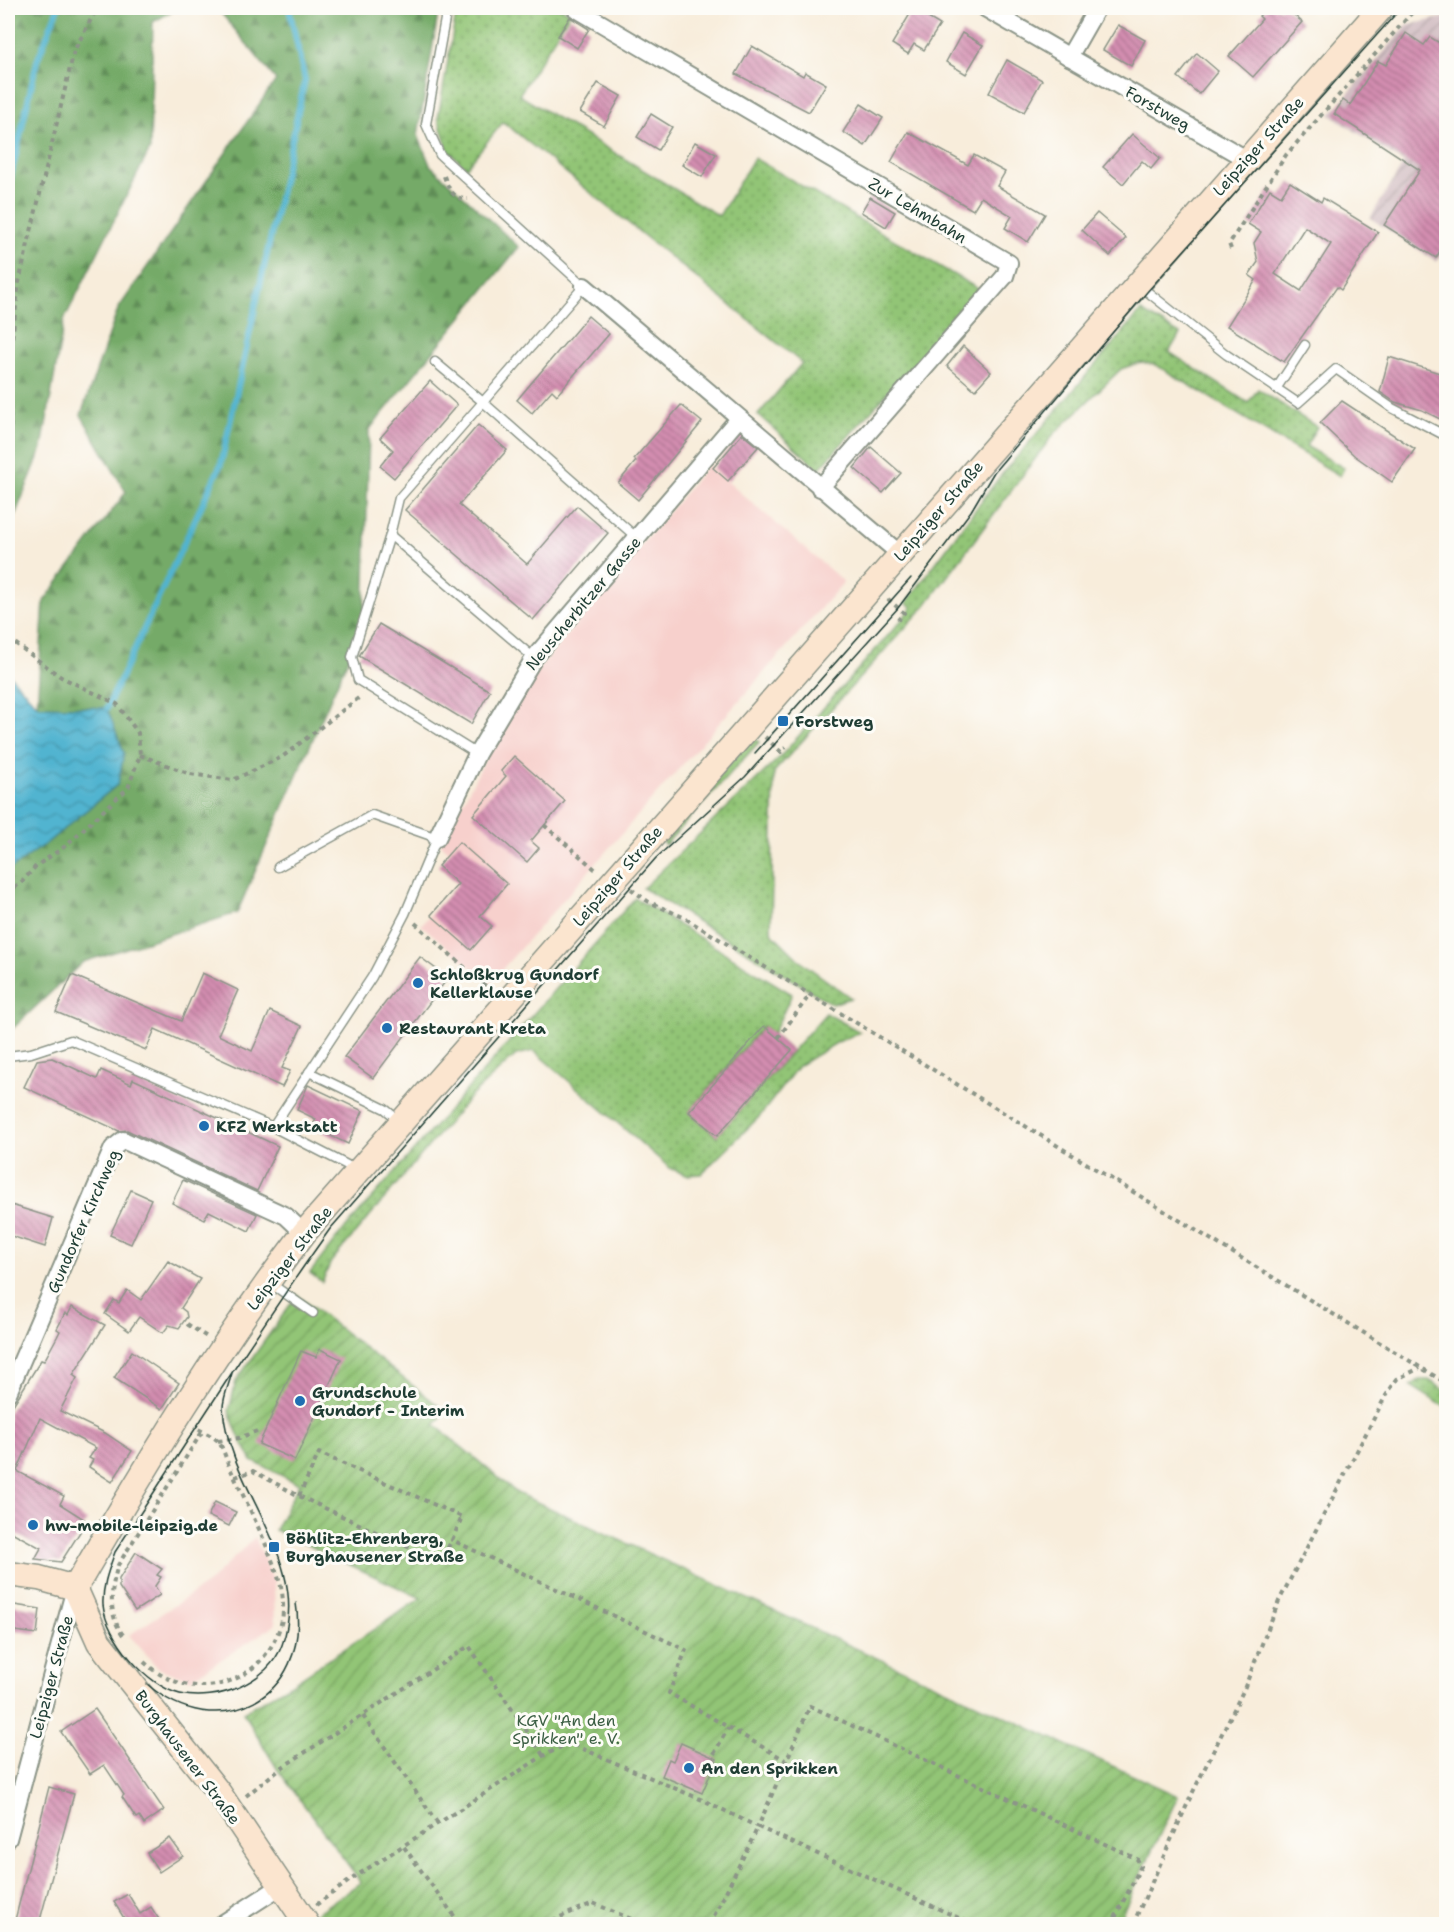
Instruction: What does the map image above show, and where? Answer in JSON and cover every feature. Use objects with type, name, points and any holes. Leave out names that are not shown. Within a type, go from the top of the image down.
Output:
[{"type":"street","name":"Zur Lehmbahn","points":[[575,8],[1009,263],[1005,276],[820,488]]},
{"type":"street","name":"Forstweg","points":[[985,8],[1246,159]]},
{"type":"street","points":[[1070,57],[1097,8]]},
{"type":"street","name":"Leipziger Straße","points":[[8,1839],[75,1588],[179,1417],[267,1281],[304,1233],[1136,283],[1381,8]]},
{"type":"street","points":[[584,286],[739,418],[785,461],[820,488],[848,515],[900,554]]},
{"type":"street","name":"Neuscherbitzer Gasse","points":[[437,838],[477,754],[534,658],[739,418]]},
{"type":"street","name":"Gundorfer Kirchweg","points":[[8,1393],[113,1148],[123,1140],[286,1216],[304,1233]]},
{"type":"street","points":[[8,1574],[39,1578],[75,1588]]},
{"type":"street","name":"Burghausener Straße","points":[[75,1588],[99,1642],[209,1780],[304,1920]]},
{"type":"street","points":[[222,1924],[281,1886]]},
{"type":"lane","points":[[447,8],[426,124],[440,155],[584,286],[399,498],[390,535],[352,657],[358,680],[477,754]]},
{"type":"lane","points":[[1136,283],[1227,355],[1298,403],[1336,369],[1392,408],[1446,436]]},
{"type":"lane","points":[[1276,389],[1305,345]]},
{"type":"lane","points":[[435,362],[637,538]]},
{"type":"lane","points":[[390,535],[534,658]]},
{"type":"lane","points":[[273,1127],[372,977],[405,914],[437,838],[372,815],[278,867]]},
{"type":"lane","points":[[8,1056],[31,1053],[70,1040],[273,1127],[347,1165],[357,1175]]},
{"type":"lane","points":[[309,1072],[386,1109],[402,1122]]},
{"type":"lane","points":[[267,1281],[313,1313]]},
{"type":"path","points":[[8,454],[11,439],[10,356],[19,282],[74,51],[97,8]]},
{"type":"path","points":[[1231,249],[1229,244],[1286,155],[1416,8]]},
{"type":"path","points":[[888,599],[904,613],[898,620]]},
{"type":"path","points":[[8,638],[61,677],[117,704],[138,733],[140,755],[128,788],[64,847],[36,866],[20,884],[8,890]]},
{"type":"path","points":[[140,755],[190,774],[233,780],[282,757],[371,688]]},
{"type":"path","points":[[764,737],[781,752],[786,747]]},
{"type":"path","points":[[544,825],[614,880],[650,902],[683,917],[1446,1383]]},
{"type":"path","points":[[405,914],[490,991]]},
{"type":"path","points":[[778,1038],[809,996]]},
{"type":"path","points":[[1133,1924],[1196,1786],[1244,1689],[1279,1601],[1385,1397],[1397,1379],[1420,1367]]},
{"type":"path","points":[[139,1657],[154,1672],[184,1686],[210,1687],[237,1678],[257,1665],[272,1646],[282,1618],[281,1585],[218,1442],[179,1417]]},
{"type":"path","points":[[218,1442],[239,1438],[257,1431]]},
{"type":"path","points":[[126,1639],[119,1630],[112,1610],[112,1586],[118,1564],[202,1432]]},
{"type":"path","points":[[235,1477],[253,1471],[299,1496],[440,1562],[462,1516],[319,1453],[299,1496]]},
{"type":"path","points":[[452,1540],[686,1650],[669,1693],[786,1760]]},
{"type":"path","points":[[245,1796],[278,1770],[469,1646],[543,1756]]},
{"type":"path","points":[[710,1924],[758,1827],[810,1706],[1137,1859],[1141,1866],[1112,1924]]},
{"type":"path","points":[[363,1716],[438,1824]]},
{"type":"path","points":[[714,1754],[728,1728]]},
{"type":"path","points":[[304,1920],[356,1876],[543,1756],[569,1743],[707,1802],[972,1924]]},
{"type":"path","points":[[404,1847],[460,1924]]},
{"type":"path","points":[[544,1924],[593,1903],[644,1924]]},
{"type":"shaded area","points":[[1446,17],[1446,247],[1437,262],[1370,218],[1404,163],[1330,115],[1407,25]]},
{"type":"shaded area","points":[[708,465],[843,581],[842,584],[490,983],[421,925],[458,884],[438,866],[450,852],[441,844],[499,733],[539,669]]},
{"type":"shaded area","points":[[255,1537],[274,1582],[275,1625],[191,1679],[159,1669],[129,1635],[207,1584]]},
{"type":"green space","points":[[8,8],[178,8],[153,22],[150,149],[64,320],[42,448],[8,533]]},
{"type":"green space","points":[[217,8],[439,8],[418,135],[430,165],[519,247],[369,430],[364,622],[237,913],[83,962],[8,1033],[8,871],[48,842],[118,784],[107,708],[37,706],[44,601],[126,492],[81,415],[118,309],[276,80]]},
{"type":"green space","points":[[457,8],[562,8],[570,13],[519,95],[719,216],[754,158],[980,290],[819,469],[758,415],[802,363],[503,122],[466,168],[448,150],[438,118]]},
{"type":"green space","points":[[1141,311],[1180,334],[1169,352],[1248,403],[1258,389],[1317,427],[1306,446],[1344,468],[1340,476],[1156,365],[1141,362],[1121,369],[1053,435],[926,605],[774,772],[771,932],[800,961],[851,998],[832,1004],[643,888],[780,757],[900,622],[912,607],[906,603],[998,479]]},
{"type":"green space","points":[[753,737],[759,742],[665,845],[662,841]]},
{"type":"green space","points":[[635,898],[792,994],[773,1034],[763,1026],[689,1112],[716,1136],[826,1013],[860,1032],[838,1042],[798,1066],[760,1116],[701,1174],[686,1175],[670,1168],[534,1051],[516,1055],[470,1097],[331,1262],[322,1282],[310,1273],[336,1239]]},
{"type":"green space","name":"KGV \"An den Sprikken\" e. V.","points":[[297,1295],[445,1411],[435,1425],[517,1493],[1178,1796],[1117,1924],[322,1924],[315,1914],[361,1882],[278,1770],[243,1712],[290,1685],[421,1598],[275,1530],[299,1484],[252,1461],[238,1435],[229,1411],[236,1381]]},
{"type":"green space","points":[[1419,1380],[1429,1380],[1446,1391],[1446,1408],[1411,1386]]},
{"type":"water","points":[[8,673],[38,706],[107,708],[124,753],[118,784],[48,842],[8,871]]},
{"type":"building","points":[[1267,8],[1286,8],[1302,22],[1253,77],[1229,56],[1262,19],[1259,16]]},
{"type":"building","points":[[913,9],[940,25],[924,50],[914,44],[908,54],[892,44]]},
{"type":"building","points":[[570,17],[589,29],[577,48],[558,36]]},
{"type":"building","points":[[1118,25],[1145,40],[1131,66],[1103,50]]},
{"type":"building","points":[[962,33],[983,45],[966,74],[946,62]]},
{"type":"building","points":[[1406,33],[1424,45],[1430,37],[1446,47],[1446,241],[1436,258],[1384,225],[1420,170],[1334,114],[1343,100],[1350,105],[1378,61],[1386,65]]},
{"type":"building","points":[[752,46],[803,76],[805,72],[826,84],[809,112],[736,74]]},
{"type":"building","points":[[1197,53],[1218,71],[1199,94],[1178,77]]},
{"type":"building","points":[[1007,60],[1042,80],[1024,112],[989,93]]},
{"type":"building","points":[[598,83],[621,96],[604,126],[580,112]]},
{"type":"building","points":[[861,104],[883,118],[865,146],[843,132]]},
{"type":"building","points":[[651,114],[672,127],[658,150],[637,137]]},
{"type":"building","points":[[908,132],[968,165],[974,155],[1005,172],[997,186],[1045,214],[1028,242],[1005,228],[1012,216],[981,197],[973,210],[891,162]]},
{"type":"building","points":[[1132,134],[1160,158],[1151,169],[1142,161],[1123,184],[1103,167]]},
{"type":"building","points":[[695,142],[716,154],[702,177],[682,165]]},
{"type":"building","points":[[1290,182],[1321,202],[1323,198],[1378,232],[1341,290],[1337,287],[1284,362],[1227,326],[1256,280],[1249,275],[1258,262],[1254,243],[1261,232],[1248,224],[1270,189],[1281,196]],"holes":[[[1305,227],[1331,244],[1301,291],[1275,274]]]},
{"type":"building","points":[[870,197],[895,212],[886,227],[861,212]]},
{"type":"building","points":[[1097,213],[1126,238],[1110,256],[1082,230]]},
{"type":"building","points":[[588,316],[609,334],[557,395],[552,390],[532,413],[517,400]]},
{"type":"building","points":[[963,346],[991,372],[975,390],[947,366]]},
{"type":"building","points":[[1389,357],[1446,375],[1446,422],[1422,410],[1395,402],[1380,392]]},
{"type":"building","points":[[430,381],[457,405],[394,478],[380,466],[393,450],[380,438]]},
{"type":"building","points":[[1342,401],[1415,449],[1392,482],[1355,456],[1320,423]]},
{"type":"building","points":[[681,405],[702,422],[638,500],[618,483],[636,461],[634,459]]},
{"type":"building","points":[[478,425],[507,450],[459,505],[527,564],[577,506],[608,533],[533,620],[405,510]]},
{"type":"building","points":[[742,434],[758,447],[728,481],[713,468]]},
{"type":"building","points":[[871,447],[901,473],[883,493],[854,468]]},
{"type":"building","points":[[379,624],[490,691],[471,724],[359,656]]},
{"type":"building","points":[[514,756],[565,801],[531,841],[539,848],[527,862],[473,815],[506,776],[501,771]]},
{"type":"building","points":[[459,842],[507,884],[480,916],[492,926],[471,950],[431,915],[458,884],[438,866]]},
{"type":"building","points":[[420,957],[448,978],[373,1078],[344,1057]]},
{"type":"building","points":[[202,973],[238,990],[218,1035],[252,1051],[270,1011],[302,1026],[282,1068],[290,1071],[282,1087],[155,1029],[146,1050],[56,1012],[72,975],[181,1021]]},
{"type":"building","points":[[764,1026],[792,1050],[717,1136],[689,1112]]},
{"type":"building","points":[[52,1058],[97,1079],[101,1070],[131,1084],[133,1079],[278,1146],[257,1191],[127,1130],[119,1131],[24,1087],[37,1060]]},
{"type":"building","points":[[308,1085],[363,1111],[348,1144],[312,1127],[316,1119],[297,1110]]},
{"type":"building","points":[[183,1180],[257,1214],[249,1231],[209,1211],[204,1219],[172,1203]]},
{"type":"building","points":[[131,1190],[151,1199],[131,1244],[110,1235]]},
{"type":"building","points":[[8,1204],[53,1218],[45,1247],[8,1235]]},
{"type":"building","points":[[168,1261],[200,1279],[181,1308],[186,1312],[187,1317],[179,1328],[169,1325],[163,1333],[139,1317],[129,1331],[105,1314],[114,1300],[119,1303],[127,1290],[141,1300]]},
{"type":"building","points":[[72,1307],[105,1325],[73,1375],[77,1378],[60,1411],[105,1433],[132,1451],[112,1482],[89,1467],[93,1460],[89,1458],[96,1448],[40,1418],[17,1471],[64,1496],[60,1504],[87,1521],[61,1562],[35,1559],[41,1548],[8,1530],[8,1413],[41,1360],[44,1361],[60,1331],[57,1329],[65,1313],[68,1315]]},
{"type":"building","name":"Grundschule Gundorf - Interim","points":[[320,1349],[341,1359],[295,1460],[259,1444],[301,1351],[316,1357]]},
{"type":"building","points":[[132,1351],[179,1383],[162,1409],[114,1378]]},
{"type":"building","points":[[215,1502],[236,1512],[229,1526],[208,1516]]},
{"type":"building","points":[[136,1552],[162,1569],[157,1575],[161,1577],[155,1586],[160,1595],[135,1611],[119,1587],[119,1579]]},
{"type":"building","points":[[8,1604],[40,1609],[37,1634],[8,1630]]},
{"type":"building","points":[[95,1709],[164,1810],[144,1824],[139,1816],[136,1818],[104,1765],[90,1774],[61,1732]]},
{"type":"building","name":"An den Sprikken","points":[[681,1743],[717,1759],[702,1793],[662,1776],[669,1759],[673,1761]]},
{"type":"building","points":[[49,1787],[74,1794],[39,1924],[14,1924]]},
{"type":"building","points":[[170,1838],[183,1856],[159,1872],[147,1853]]},
{"type":"building","points":[[128,1894],[140,1914],[151,1907],[162,1924],[124,1924],[127,1923],[114,1902]]},
{"type":"waterway","points":[[8,189],[37,61],[58,8]]},
{"type":"waterway","points":[[107,708],[221,464],[305,80],[289,8]]},
{"type":"tram line","points":[[232,1373],[225,1395],[223,1408],[228,1438],[278,1555],[287,1584],[289,1614],[282,1645],[266,1670],[240,1687],[210,1695],[194,1696],[180,1694],[154,1681],[130,1659],[120,1646],[106,1618],[103,1605],[108,1571],[115,1552],[248,1349],[330,1229],[656,858],[745,777],[898,608],[971,511],[994,472],[1147,292],[1401,8]]},
{"type":"tram line","points":[[755,753],[911,578]]},
{"type":"tram line","points":[[147,1684],[174,1702],[202,1711],[229,1711],[254,1702],[274,1687],[289,1664],[297,1636],[296,1603]]},
{"type":"place","name":"Forstweg","points":[[783,721]]},
{"type":"place","name":"Schloßkrug Gundorf Kellerklause","points":[[418,983]]},
{"type":"place","name":"Restaurant Kreta","points":[[387,1028]]},
{"type":"place","name":"KFZ Werkstatt","points":[[204,1126]]},
{"type":"place","name":"Grundschule Gundorf - Interim","points":[[300,1401]]},
{"type":"place","name":"hw-mobile-leipzig.de","points":[[33,1525]]},
{"type":"place","name":"Böhlitz-Ehrenberg, Burghausener Straße","points":[[274,1547]]},
{"type":"place","name":"An den Sprikken","points":[[689,1768]]}]
